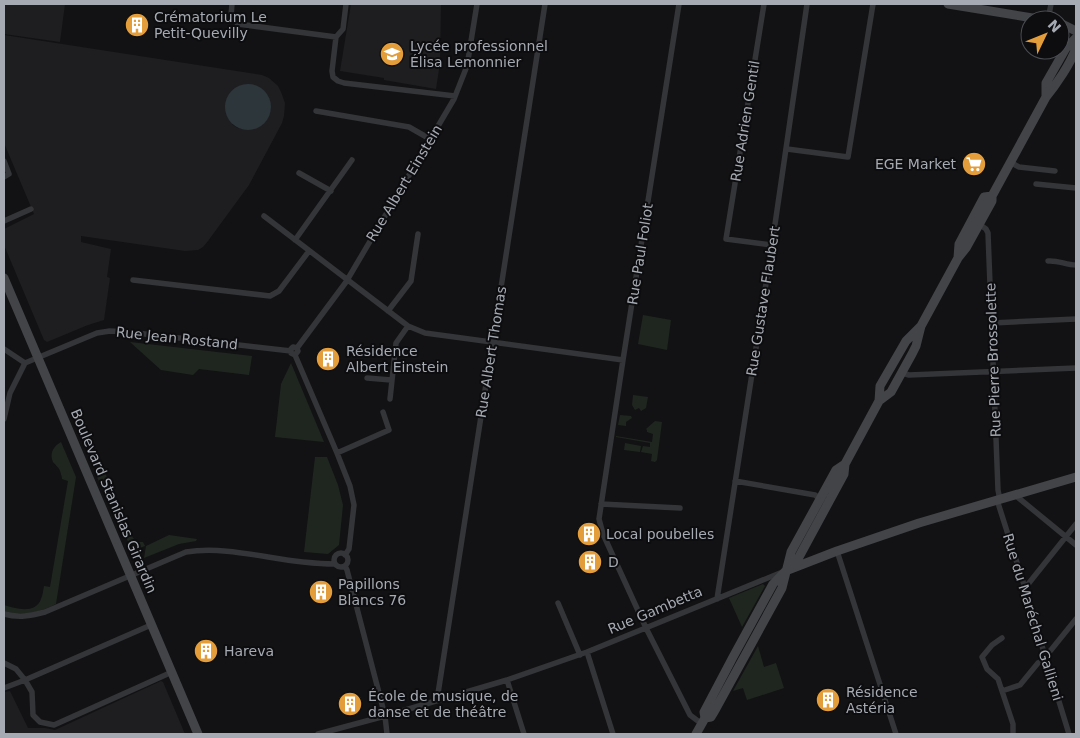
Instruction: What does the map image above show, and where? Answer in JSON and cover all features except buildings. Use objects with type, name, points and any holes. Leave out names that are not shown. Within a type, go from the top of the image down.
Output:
[{"type":"main road","points":[[948,4],[1020,16]]},
{"type":"main road","points":[[1046,97],[1046,83],[1066,48],[1076,38]]},
{"type":"main road","points":[[879,401],[891,392],[902,373],[916,346],[921,326],[992,201],[992,196],[1046,97],[1055,87],[1074,55],[1076,48]]},
{"type":"main road","points":[[958,258],[959,244],[984,197],[992,196]]},
{"type":"main road","name":"Boulevard Stanislas Girardin","points":[[4,278],[198,734]]},
{"type":"main road","points":[[704,721],[704,712],[773,584],[799,557],[844,474],[845,464],[879,401],[880,386],[906,341],[921,326]]},
{"type":"main road","points":[[696,734],[704,721],[711,717],[714,712],[782,588],[791,552],[836,470],[845,464]]},
{"type":"main road","name":"Rue Gambetta","points":[[786,571],[919,523],[1076,477]]},
{"type":"street","points":[[232,4],[231,16],[238,24],[336,37]]},
{"type":"street","points":[[346,4],[343,29],[336,37],[333,77],[344,83],[455,96]]},
{"type":"street","name":"Rue Albert Einstein","points":[[294,351],[348,279],[455,96],[466,66],[477,4]]},
{"type":"street","name":"Rue Albert Thomas","points":[[438,700],[544,4]]},
{"type":"street","name":"Rue Paul Foliot","points":[[679,4],[599,519],[603,534],[646,628],[690,715],[704,721]]},
{"type":"street","name":"Rue Adrien Gentil","points":[[764,4],[726,239],[772,245]]},
{"type":"street","name":"Rue Gustave Flaubert","points":[[717,599],[787,149],[807,4]]},
{"type":"street","points":[[787,149],[848,157],[872,4]]},
{"type":"street","points":[[316,112],[409,127],[430,139]]},
{"type":"street","points":[[295,240],[352,160]]},
{"type":"street","points":[[4,161],[7,176]]},
{"type":"street","points":[[1010,162],[1019,167],[1055,171]]},
{"type":"street","points":[[299,173],[331,191]]},
{"type":"street","points":[[1036,184],[1076,188]]},
{"type":"street","points":[[4,221],[31,209]]},
{"type":"street","points":[[264,216],[408,326],[425,333],[623,360]]},
{"type":"street","name":"Rue Pierre Brossolette","points":[[979,224],[986,228],[988,233],[998,500]]},
{"type":"street","points":[[388,311],[411,281],[418,234]]},
{"type":"street","points":[[133,280],[270,296],[279,291],[309,251]]},
{"type":"street","points":[[1048,260],[1057,260],[1068,265],[1076,265]]},
{"type":"street","points":[[992,323],[1076,319]]},
{"type":"street","points":[[390,399],[396,343],[408,326]]},
{"type":"street","name":"Rue Jean Rostand","points":[[25,363],[98,332],[110,330],[294,351]]},
{"type":"street","points":[[4,349],[25,363],[10,393],[4,419]]},
{"type":"street","points":[[294,351],[350,486],[354,505],[349,549],[345,554]]},
{"type":"street","points":[[902,373],[909,375],[1076,368]]},
{"type":"street","points":[[367,378],[391,380]]},
{"type":"street","points":[[337,453],[389,430],[383,412]]},
{"type":"street","points":[[735,481],[815,495],[820,499]]},
{"type":"street","points":[[1015,494],[1076,544]]},
{"type":"street","name":"Rue du Maréchal Gallieni","points":[[998,500],[998,507],[1025,588],[1069,734]]},
{"type":"street","points":[[601,504],[680,508]]},
{"type":"street","points":[[1025,588],[1076,524]]},
{"type":"street","points":[[4,614],[29,616],[45,612],[186,552],[200,550],[220,551],[334,564],[340,568],[345,566],[348,560],[345,554]]},
{"type":"street","points":[[837,551],[896,734]]},
{"type":"street","points":[[334,564],[336,555],[345,554]]},
{"type":"street","points":[[345,566],[385,716],[387,734]]},
{"type":"street","name":"Rue Gambetta","points":[[318,734],[507,680],[580,655],[786,571]]},
{"type":"street","points":[[558,603],[580,655]]},
{"type":"street","points":[[1002,691],[1020,685],[1038,663],[1046,658],[1076,619]]},
{"type":"street","points":[[4,688],[151,625]]},
{"type":"street","points":[[1002,638],[992,645],[982,657],[987,669],[998,679],[1013,724],[1013,733]]},
{"type":"street","points":[[587,652],[613,734]]},
{"type":"street","points":[[4,664],[16,669],[32,692],[33,715],[40,722],[54,725],[172,672]]},
{"type":"street","points":[[507,680],[524,734]]},
{"type":"shaded area","points":[[4,4],[65,4],[60,42],[4,34]]},
{"type":"shaded area","name":"Lycée professionnel Élisa Lemonnier","points":[[351,4],[441,4],[440,63],[436,89],[340,71]]},
{"type":"shaded area","points":[[4,35],[262,75],[278,86],[285,103],[282,123],[249,185],[203,247],[198,250],[185,251],[81,236],[81,242],[111,249],[107,277],[110,278],[104,320],[47,342],[44,340],[4,245],[4,229],[34,214],[4,143]],"holes":[[[263,90],[271,109],[266,121],[262,125],[241,129],[232,124]]]},
{"type":"shaded area","points":[[248,84],[261,88],[267,94],[271,107],[267,120],[261,126],[248,130],[235,126],[229,120],[225,107],[229,94],[235,88]]},
{"type":"shaded area","points":[[643,315],[671,320],[667,350],[638,344]]},
{"type":"shaded area","points":[[130,342],[252,356],[249,375],[199,369],[193,375],[161,370]]},
{"type":"shaded area","points":[[291,363],[324,442],[275,437],[281,384]]},
{"type":"shaded area","points":[[633,395],[648,397],[646,408],[641,411],[639,408],[635,410],[632,405]]},
{"type":"shaded area","points":[[74,414],[87,425],[86,442]]},
{"type":"shaded area","points":[[620,415],[631,416],[632,418],[626,422],[626,426],[618,425]]},
{"type":"shaded area","points":[[655,421],[662,422],[657,460],[655,462],[651,461],[652,454],[641,452],[643,446],[650,447],[650,443],[616,437],[652,442],[653,434],[647,432],[646,429]]},
{"type":"shaded area","points":[[61,442],[76,477],[56,604],[31,613],[4,612],[4,605],[20,609],[35,607],[41,599],[44,586],[50,587],[68,481],[62,479],[52,459],[53,450]]},
{"type":"shaded area","points":[[625,443],[641,446],[640,452],[624,450]]},
{"type":"shaded area","points":[[95,452],[133,538],[138,542],[143,542],[145,546],[132,551],[108,495],[104,492],[96,475],[98,470],[92,457]]},
{"type":"shaded area","points":[[315,457],[327,457],[338,485],[343,505],[339,545],[328,554],[304,552]]},
{"type":"shaded area","points":[[169,535],[197,539],[196,541],[179,544],[144,558],[146,546]]},
{"type":"shaded area","points":[[763,584],[765,586],[742,627],[729,598]]},
{"type":"shaded area","points":[[758,646],[764,667],[776,663],[784,688],[747,700],[743,688],[733,691]]},
{"type":"shaded area","points":[[161,681],[185,734],[4,734],[4,692],[10,691],[28,728],[55,730]]},
{"type":"place","name":"Crématorium Le Petit-Quevilly","points":[[137,25]]},
{"type":"place","name":"Lycée professionnel Élisa Lemonnier","points":[[392,54]]},
{"type":"place","name":"EGE Market","points":[[974,164]]},
{"type":"place","name":"Résidence Albert Einstein","points":[[328,359]]},
{"type":"place","name":"Local poubelles","points":[[589,534]]},
{"type":"place","name":"D","points":[[590,562]]},
{"type":"place","name":"Papillons Blancs 76","points":[[321,592]]},
{"type":"place","name":"Hareva","points":[[206,651]]},
{"type":"place","name":"Résidence Astéria","points":[[828,700]]},
{"type":"place","name":"École de musique, de danse et de théâtre","points":[[350,704]]}]
